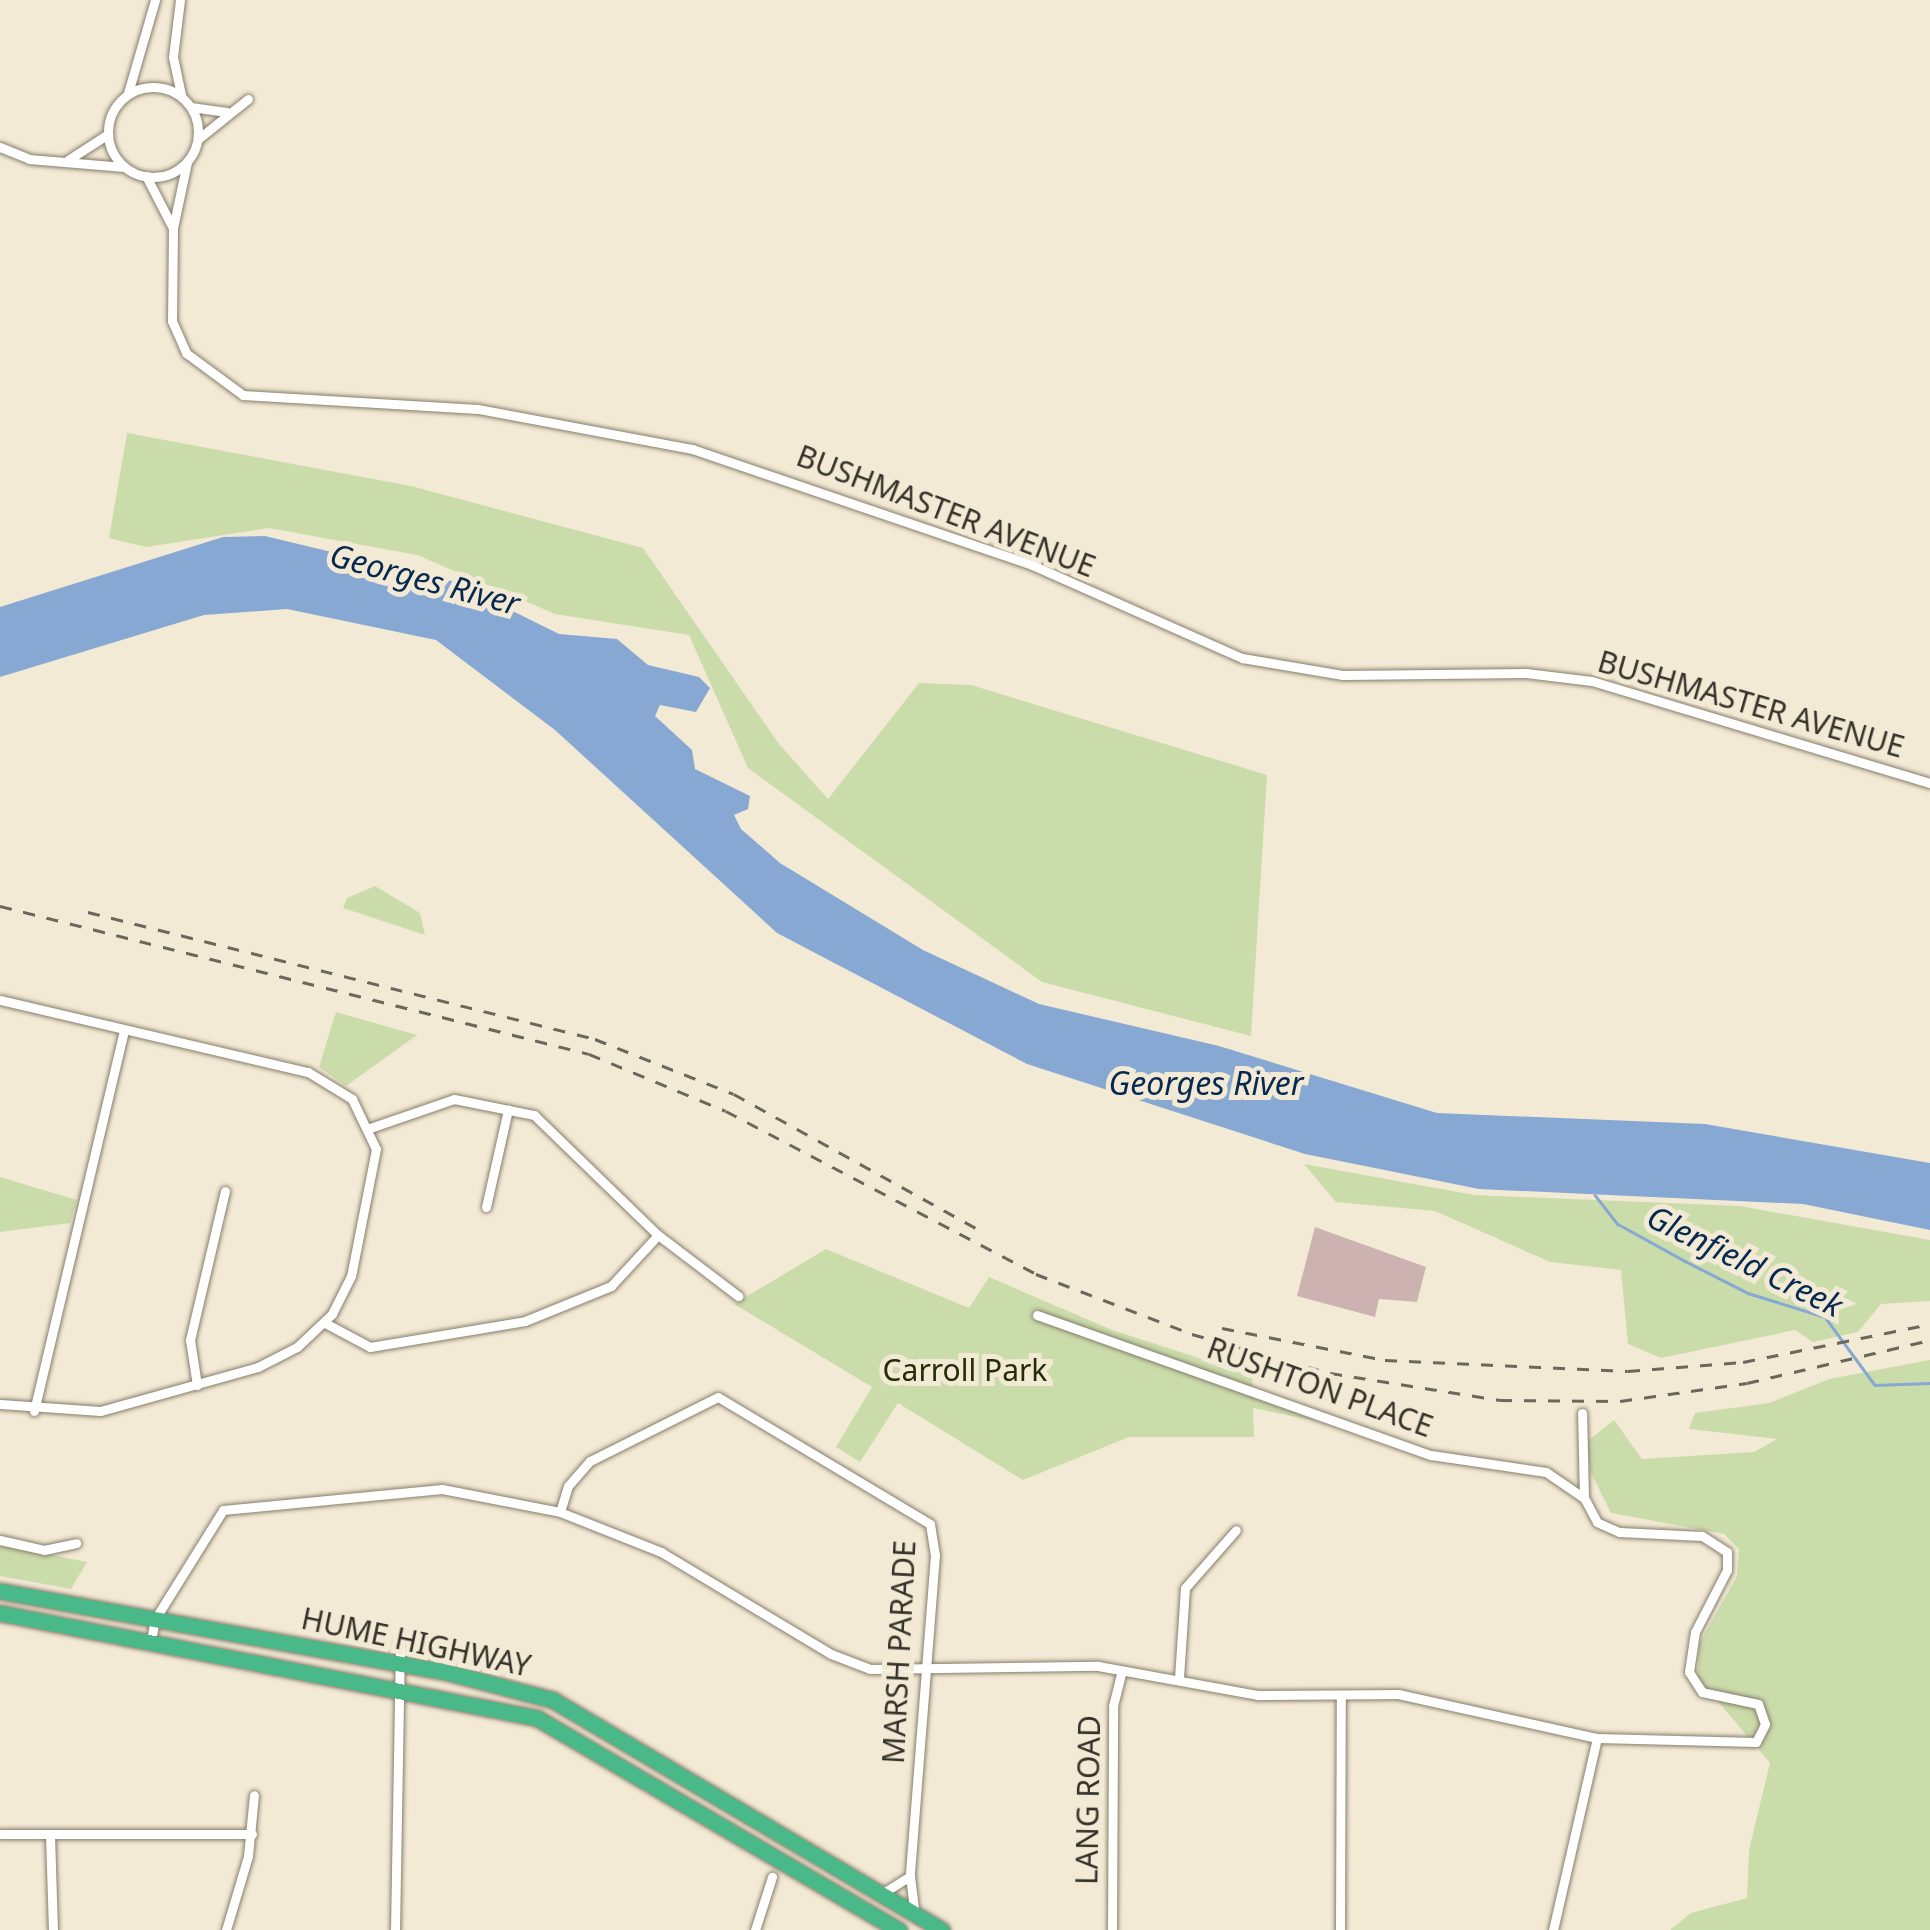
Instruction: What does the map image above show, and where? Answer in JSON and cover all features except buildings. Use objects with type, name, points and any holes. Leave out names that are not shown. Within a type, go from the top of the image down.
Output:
[{"type":"highway","name":"HUME HIGHWAY","points":[[0,1591],[511,1686],[590,1716],[942,1930]]},
{"type":"highway","name":"HUME HIGHWAY","points":[[0,1613],[394,1685],[569,1732],[898,1930]]},
{"type":"street","points":[[65,161],[108,134],[126,96],[155,0]]},
{"type":"street","points":[[180,0],[173,57],[181,96]]},
{"type":"street","points":[[126,96],[154,86],[181,96],[191,107],[197,141]]},
{"type":"street","points":[[146,176],[187,162],[197,141],[248,100]]},
{"type":"street","points":[[191,107],[230,112]]},
{"type":"street","points":[[108,134],[126,167]]},
{"type":"street","points":[[0,147],[65,161],[126,167],[146,176],[173,228]]},
{"type":"street","name":"BUSHMASTER AVENUE","points":[[187,162],[173,228],[168,298],[178,339],[204,372],[243,395],[478,409],[692,449],[1032,564],[1242,658],[1342,675],[1526,673],[1592,681],[1930,783]]},
{"type":"street","points":[[0,1000],[308,1072],[342,1088],[370,1128],[375,1168],[351,1276],[325,1323],[278,1359],[100,1410],[34,1411],[0,1404]]},
{"type":"street","points":[[34,1411],[124,1031]]},
{"type":"street","points":[[370,1128],[435,1102],[508,1108],[546,1122],[658,1235],[738,1296]]},
{"type":"street","points":[[486,1207],[508,1108]]},
{"type":"street","points":[[197,1385],[190,1340],[225,1191]]},
{"type":"street","points":[[325,1323],[370,1347],[526,1321],[611,1286],[658,1235]]},
{"type":"street","name":"RUSHTON PLACE","points":[[1037,1315],[1431,1455],[1546,1472],[1584,1498],[1597,1522],[1618,1532],[1694,1534],[1724,1546],[1727,1570],[1695,1632],[1689,1672],[1702,1692],[1753,1701],[1765,1719],[1762,1736],[1749,1745],[1597,1738]]},
{"type":"street","name":"MARSH PARADE","points":[[560,1512],[568,1486],[590,1461],[702,1400],[744,1406],[930,1524],[935,1555],[910,1876],[915,1914]]},
{"type":"street","points":[[1582,1413],[1584,1498]]},
{"type":"street","points":[[151,1641],[155,1619],[217,1514],[230,1507],[442,1489],[560,1512],[681,1562],[854,1664],[1122,1671],[1258,1694],[1398,1694],[1597,1738],[1553,1930]]},
{"type":"street","points":[[1178,1678],[1185,1588],[1236,1530]]},
{"type":"street","points":[[0,1540],[44,1550],[76,1543]]},
{"type":"street","points":[[395,1930],[394,1685],[400,1643]]},
{"type":"street","name":"LANG ROAD","points":[[1112,1930],[1113,1706],[1122,1671]]},
{"type":"street","points":[[1340,1695],[1340,1930]]},
{"type":"street","points":[[226,1930],[252,1834],[254,1795]]},
{"type":"street","points":[[0,1834],[252,1834]]},
{"type":"street","points":[[50,1835],[53,1930]]},
{"type":"street","points":[[882,1893],[910,1876]]},
{"type":"street","points":[[755,1930],[772,1877]]},
{"type":"green space","points":[[127,433],[411,486],[643,548],[779,744],[828,799],[919,683],[971,685],[1267,775],[1251,1036],[1042,982],[748,768],[689,635],[555,614],[417,555],[269,528],[146,547],[109,538]]},
{"type":"green space","points":[[375,886],[420,913],[425,935],[343,908],[347,898]]},
{"type":"green space","points":[[336,1012],[417,1035],[346,1086],[319,1067]]},
{"type":"green space","points":[[1304,1164],[1474,1195],[1740,1206],[1930,1240],[1930,1301],[1881,1304],[1858,1332],[1813,1342],[1795,1330],[1661,1358],[1628,1344],[1621,1270],[1550,1262],[1435,1211],[1336,1202]]},
{"type":"green space","points":[[0,1177],[77,1200],[70,1223],[0,1232]]},
{"type":"green space","name":"Carroll Park","points":[[826,1249],[969,1308],[989,1277],[1112,1330],[1252,1375],[1253,1394],[1320,1422],[1253,1408],[1254,1437],[1129,1437],[1023,1480],[898,1403],[860,1462],[836,1447],[872,1387],[734,1304]]},
{"type":"green space","points":[[1930,1360],[1930,1930],[1670,1930],[1691,1913],[1747,1898],[1749,1850],[1770,1763],[1698,1678],[1699,1644],[1737,1576],[1739,1549],[1724,1534],[1611,1513],[1590,1471],[1588,1441],[1614,1420],[1642,1459],[1754,1452],[1777,1439],[1689,1429],[1695,1413],[1769,1403],[1829,1379]]},
{"type":"green space","points":[[0,1545],[87,1562],[71,1589],[0,1576]]},
{"type":"water","name":"Georges River","points":[[265,536],[452,581],[559,634],[617,639],[648,665],[699,677],[710,688],[696,712],[660,705],[655,716],[692,750],[695,769],[750,796],[748,809],[734,815],[741,829],[780,863],[923,950],[1039,1004],[1219,1046],[1437,1113],[1705,1124],[1930,1163],[1930,1230],[1803,1204],[1479,1189],[1305,1154],[1027,1064],[777,933],[555,730],[436,640],[287,609],[204,615],[0,677],[0,607],[223,537]]},
{"type":"waterway","name":"Glenfield Creek","points":[[1595,1195],[1618,1224],[1685,1261],[1748,1293],[1825,1317],[1875,1385],[1930,1383]]},
{"type":"railway","points":[[0,906],[589,1054],[726,1111],[1036,1274],[1192,1334],[1330,1373],[1500,1400],[1620,1401],[1747,1383],[1930,1340]]},
{"type":"railway","points":[[88,912],[595,1039],[734,1094],[981,1231]]},
{"type":"railway","points":[[1222,1328],[1385,1360],[1628,1371],[1743,1362],[1930,1324]]}]
